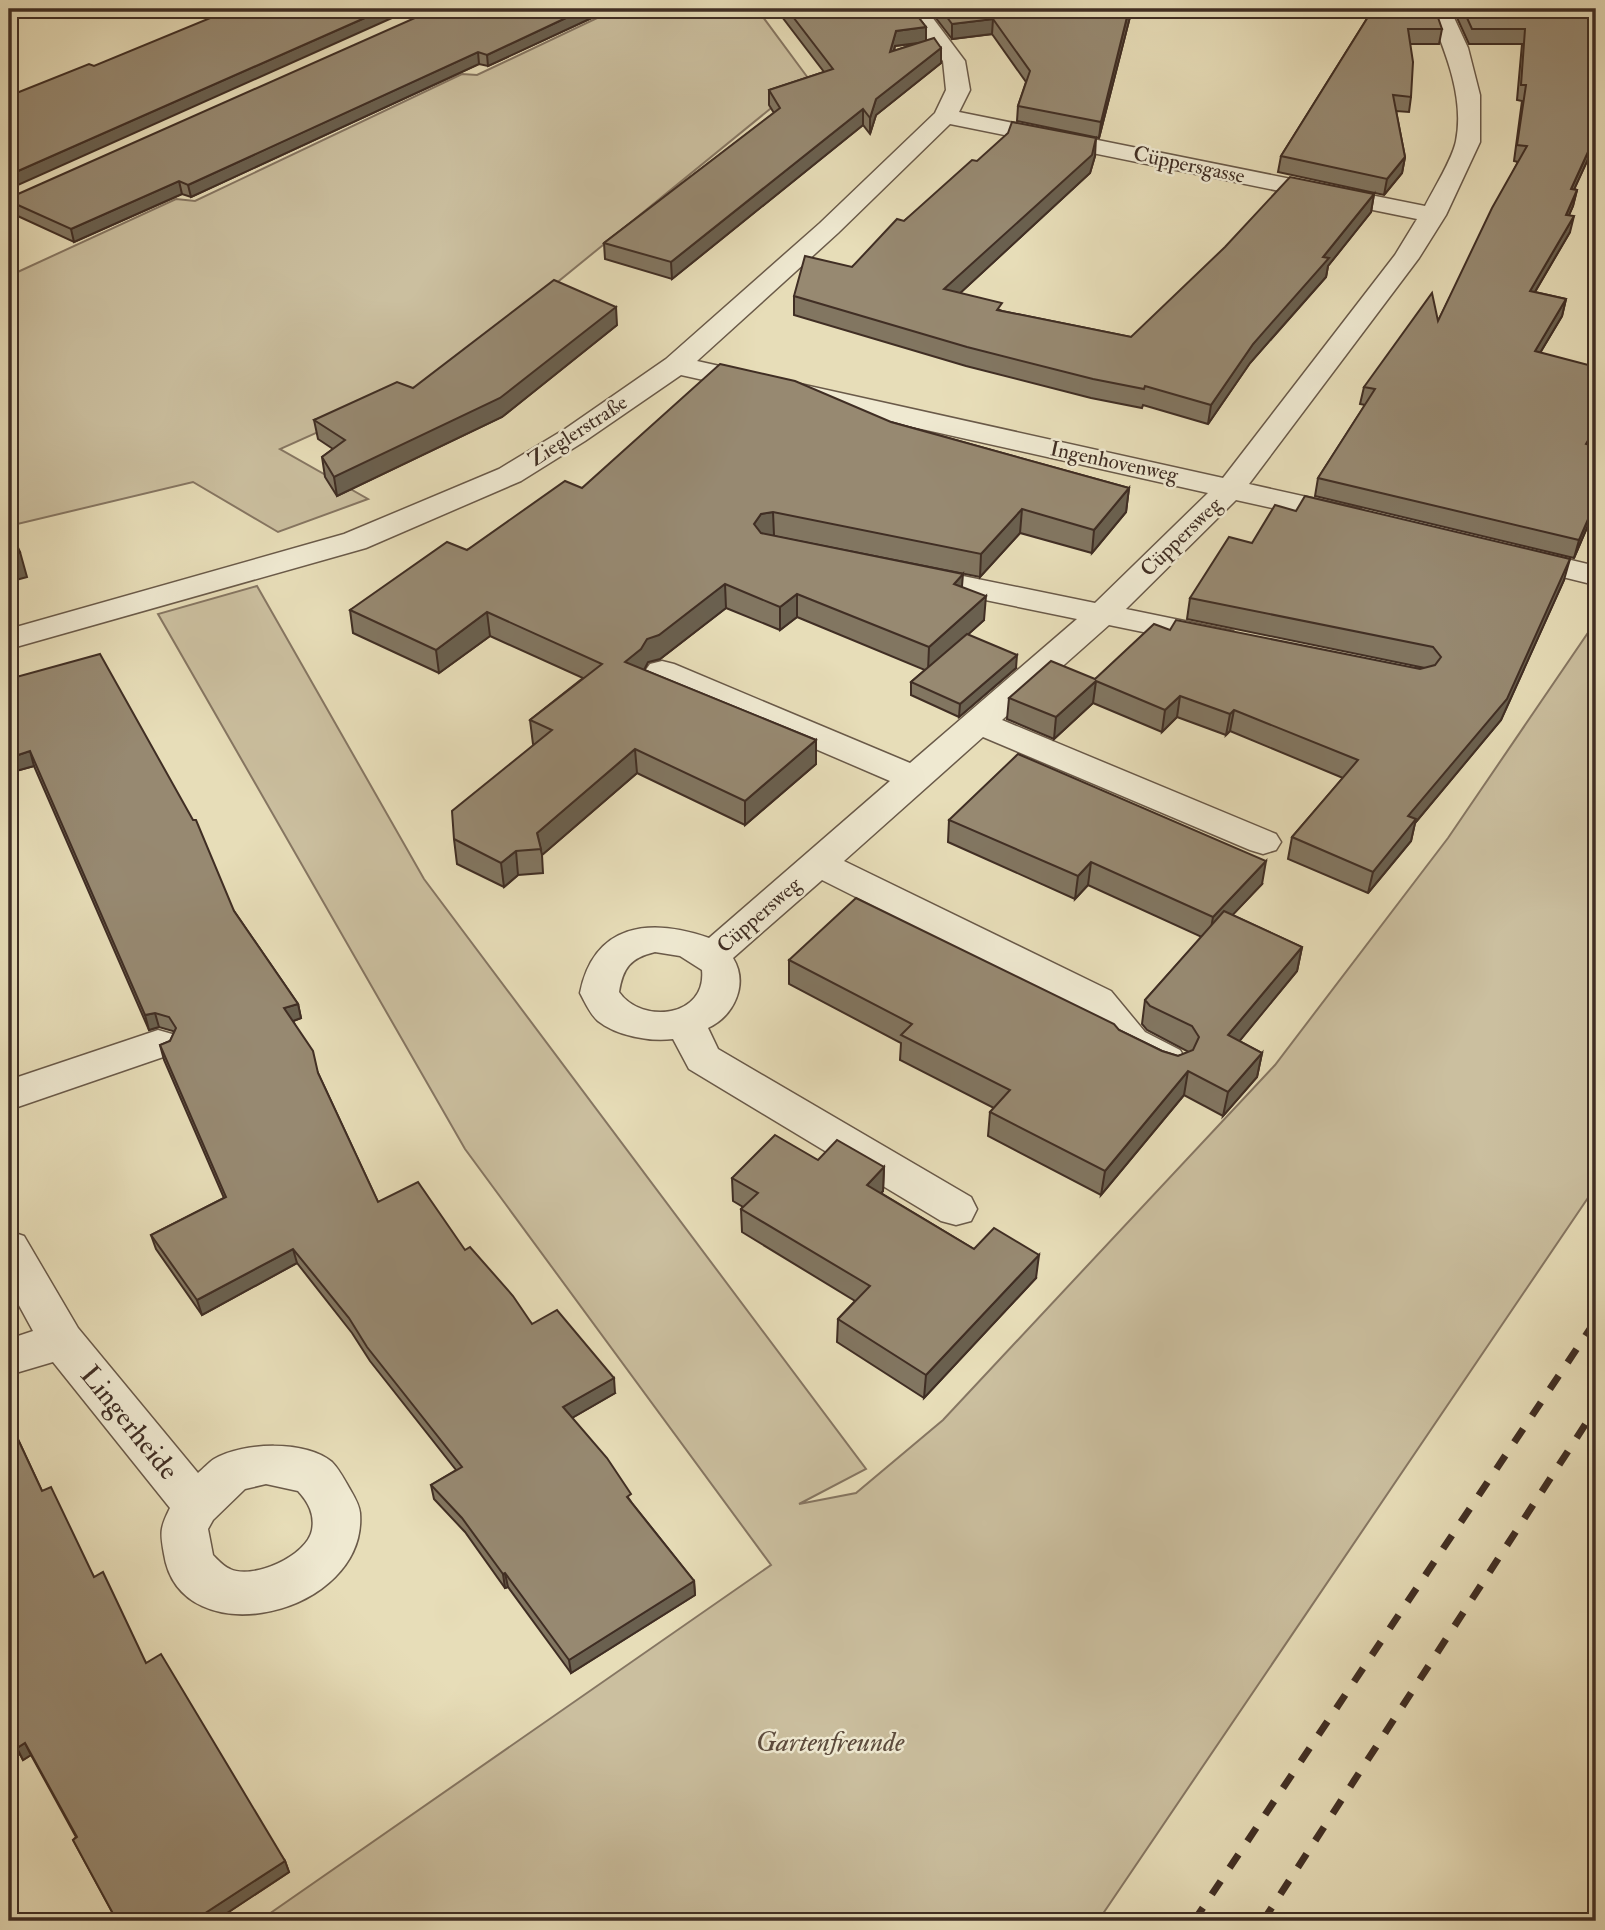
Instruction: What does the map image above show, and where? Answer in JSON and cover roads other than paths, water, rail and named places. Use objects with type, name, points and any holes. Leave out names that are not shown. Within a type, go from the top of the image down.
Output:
[{"type":"street","name":"Zieglerstraße","points":[[9,639],[355,541],[435,509],[510,475],[575,435],[676,365],[829,228],[946,116],[958,90],[954,61],[915,9]]},
{"type":"street","name":"Cüppersweg","points":[[712,956],[1101,614],[1231,488],[1406,258],[1433,215],[1468,142],[1468,95],[1457,48],[1439,9]]},
{"type":"street","name":"Cüppersgasse","points":[[946,116],[1433,215]]},
{"type":"street","name":"Ingenhovenweg","points":[[676,365],[1378,523]]},
{"type":"street","points":[[1485,549],[1595,578]]},
{"type":"street","points":[[883,569],[1252,645]]},
{"type":"street","points":[[662,671],[914,778]]},
{"type":"street","points":[[977,722],[1263,842]]},
{"type":"street","points":[[818,863],[1097,1001],[1130,1042],[1173,1063]]},
{"type":"street","name":"Cüppersweg","points":[[655,939],[687,943],[712,956],[722,974],[719,996],[705,1011],[685,1022],[659,1026],[631,1022],[610,1010],[599,993],[603,966],[630,945],[655,939]]},
{"type":"street","points":[[685,1022],[704,1059],[956,1209]]},
{"type":"street","points":[[9,1095],[158,1044]]},
{"type":"street","name":"Lingerheide","points":[[9,1248],[62,1341],[196,1505]]},
{"type":"street","points":[[9,1357],[62,1341]]},
{"type":"railway","points":[[1194,1921],[1596,1320]]},
{"type":"railway","points":[[1263,1921],[1596,1408]]},
{"type":"park label","name":"Gartenfreunde","points":[[830,1742]]}]
